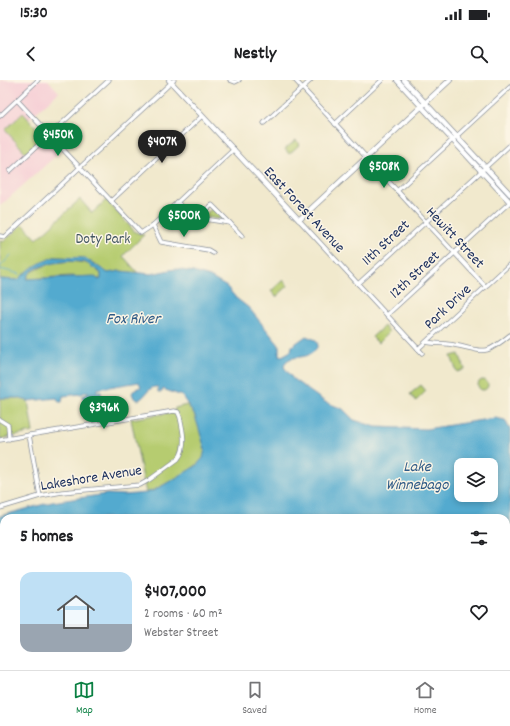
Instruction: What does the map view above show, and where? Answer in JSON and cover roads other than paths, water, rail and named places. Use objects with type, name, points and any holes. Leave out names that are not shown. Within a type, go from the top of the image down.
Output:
[{"type":"street","points":[[0,116],[38,80]]},
{"type":"street","points":[[10,171],[108,80]]},
{"type":"street","points":[[230,80],[235,82],[239,80]]},
{"type":"street","name":"Hewitt Street","points":[[295,80],[486,287]]},
{"type":"street","points":[[264,122],[311,80]]},
{"type":"street","points":[[335,124],[382,80]]},
{"type":"street","points":[[397,80],[452,140],[510,194]]},
{"type":"street","points":[[404,80],[456,136],[510,202]]},
{"type":"street","points":[[300,220],[450,80]]},
{"type":"street","points":[[1,237],[79,168],[171,81]]},
{"type":"street","name":"East Forest Avenue","points":[[171,81],[422,354]]},
{"type":"street","points":[[397,191],[510,88]]},
{"type":"street","points":[[17,100],[141,233],[153,225],[234,149]]},
{"type":"street","points":[[110,201],[202,116]]},
{"type":"street","name":"11th Street","points":[[358,284],[425,221],[510,145]]},
{"type":"street","points":[[176,202],[188,215],[197,218],[230,223]]},
{"type":"street","name":"12th Street","points":[[387,315],[510,202]]},
{"type":"street","points":[[197,218],[212,205],[242,236]]},
{"type":"street","points":[[153,225],[161,242],[208,250],[213,253]]},
{"type":"street","name":"Park Drive","points":[[418,349],[510,264]]},
{"type":"street","points":[[426,342],[453,345],[482,352],[494,348],[510,335]]},
{"type":"street","name":"Lakeshore Avenue","points":[[0,508],[40,496],[70,491],[137,485],[149,480],[182,454],[184,440],[181,419],[178,412],[161,412],[29,435]]},
{"type":"street","points":[[0,420],[8,425],[9,439]]},
{"type":"street","points":[[0,440],[29,435],[40,496]]},
{"type":"water","points":[[54,257],[85,258],[108,273],[120,271],[151,274],[175,269],[210,277],[227,287],[236,298],[249,308],[279,345],[279,355],[282,356],[291,351],[292,346],[306,336],[316,340],[318,345],[314,351],[305,356],[289,359],[284,367],[293,379],[325,402],[343,409],[354,420],[376,427],[426,429],[495,418],[505,420],[510,430],[510,514],[7,514],[52,502],[107,494],[125,495],[146,493],[155,490],[196,466],[203,458],[205,449],[195,416],[182,396],[163,389],[162,392],[158,392],[158,387],[155,387],[150,389],[138,400],[134,398],[132,393],[135,389],[141,387],[139,382],[97,389],[97,392],[101,392],[102,399],[83,399],[82,396],[88,394],[88,391],[81,394],[63,396],[62,402],[59,402],[57,398],[28,401],[17,398],[0,398],[0,279],[18,280],[30,269]],"holes":[[[68,261],[85,262],[101,273],[101,279],[99,280],[94,276],[27,279],[29,274],[38,268]]]},
{"type":"waterway","points":[[0,267],[11,255]]},
{"type":"waterway","points":[[0,269],[20,274]]},
{"type":"park label","name":"Doty Park","points":[[103,238]]},
{"type":"water label","name":"Fox River","points":[[133,317]]},
{"type":"water label","name":"Lake Winnebago","points":[[417,474]]}]
